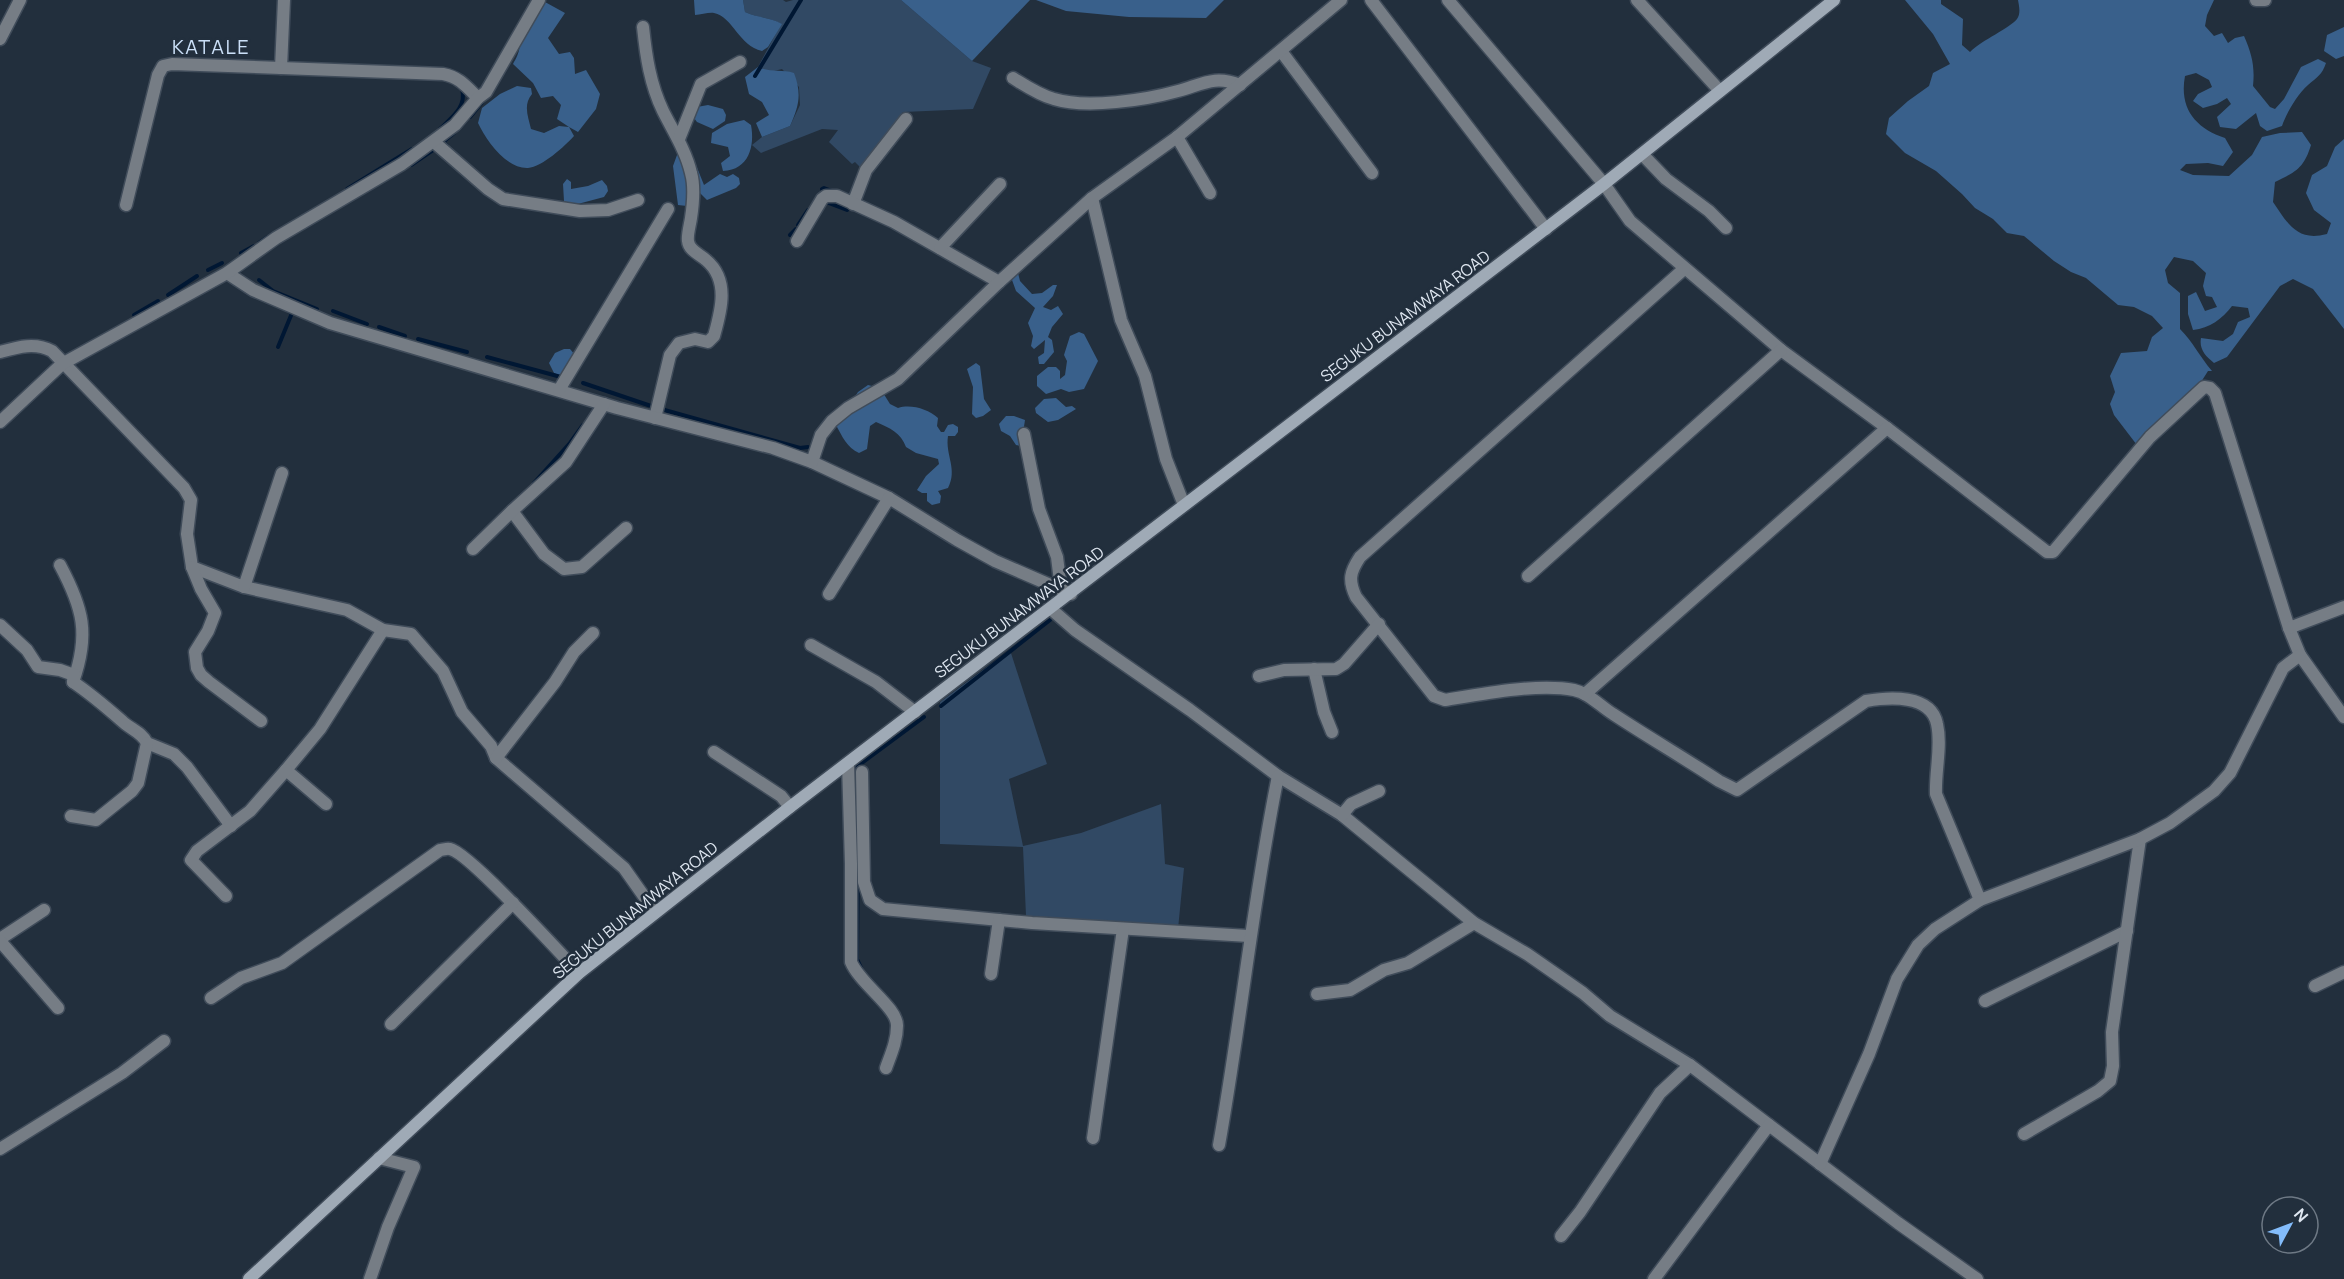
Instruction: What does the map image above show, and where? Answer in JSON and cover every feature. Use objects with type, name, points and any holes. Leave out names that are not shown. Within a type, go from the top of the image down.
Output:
[{"type":"main road","name":"SEGUKU BUNAMWAYA ROAD","points":[[249,1279],[579,973],[790,807],[1051,609],[1066,592],[1184,505],[1604,184],[1827,2]]},
{"type":"street","points":[[0,39],[21,0]]},
{"type":"street","points":[[281,68],[284,0]]},
{"type":"street","points":[[0,422],[62,364],[227,273],[276,238],[402,164],[434,142],[486,92],[539,0]]},
{"type":"street","points":[[812,462],[821,435],[832,421],[848,408],[898,379],[999,282],[1092,198],[1177,137],[1341,0]]},
{"type":"street","points":[[1371,0],[1546,229]]},
{"type":"street","points":[[1449,0],[1604,184],[1630,221],[1781,350],[2050,553],[2151,437],[2204,387],[2210,388],[2215,393],[2289,628],[2300,655],[2344,717]]},
{"type":"street","points":[[1637,0],[1720,91]]},
{"type":"street","points":[[2256,0],[2265,0]]},
{"type":"street","points":[[644,27],[646,53],[652,81],[663,110],[679,139],[692,174],[693,208],[688,242],[694,252],[707,260],[719,277],[723,288],[714,336],[708,342],[695,339],[679,343],[670,355],[655,418]]},
{"type":"street","points":[[1281,51],[1372,173]]},
{"type":"street","points":[[679,139],[701,84],[740,62]]},
{"type":"street","points":[[126,205],[158,75],[163,66],[172,64],[442,74],[454,76],[460,80],[478,98]]},
{"type":"street","points":[[1013,78],[1053,99],[1067,102],[1133,100],[1178,91],[1209,81],[1227,80],[1240,85]]},
{"type":"street","points":[[853,204],[866,170],[906,119]]},
{"type":"street","points":[[1177,137],[1210,192]]},
{"type":"street","points":[[434,142],[488,189],[503,199],[580,211],[608,210],[638,200]]},
{"type":"street","points":[[1642,154],[1666,179],[1726,228]]},
{"type":"street","points":[[940,248],[1000,184]]},
{"type":"street","points":[[796,241],[822,199],[826,196],[837,196],[894,222],[999,282]]},
{"type":"street","points":[[1092,198],[1121,320],[1145,376],[1166,459],[1184,505]]},
{"type":"street","points":[[559,390],[668,209]]},
{"type":"street","points":[[1684,269],[1360,557],[1352,568],[1350,576],[1356,597],[1434,696],[1445,700],[1557,688],[1585,694],[1630,726],[1737,790],[1866,701],[1887,697],[1911,700],[1927,708],[1937,722],[1939,741],[1935,776],[1936,794],[1980,900]]},
{"type":"street","points":[[227,273],[253,290],[330,323],[604,404],[773,448],[812,462],[889,498],[995,561],[1066,592]]},
{"type":"street","points":[[0,352],[19,347],[42,346],[52,351],[62,364],[184,488],[191,500],[187,534],[192,567],[215,613],[205,637],[195,652],[197,668],[209,682],[261,721]]},
{"type":"street","points":[[1528,576],[1781,350]]},
{"type":"street","points":[[473,549],[566,462],[604,404]]},
{"type":"street","points":[[1585,694],[1887,428]]},
{"type":"street","points":[[1024,434],[1039,509],[1057,557],[1066,592]]},
{"type":"street","points":[[243,587],[282,473]]},
{"type":"street","points":[[829,594],[889,498]]},
{"type":"street","points":[[512,511],[544,554],[564,569],[582,567],[626,528]]},
{"type":"street","points":[[60,565],[77,596],[81,620],[80,662],[73,682]]},
{"type":"street","points":[[192,567],[243,587],[347,610],[383,630],[411,634],[442,671],[462,712],[491,746],[496,758],[624,868],[655,912]]},
{"type":"street","points":[[2289,628],[2344,607]]},
{"type":"street","points":[[1051,609],[1075,630],[1190,710],[1278,776],[1342,815],[1474,923],[1527,954],[1583,993],[1611,1016],[1690,1065],[1977,1279]]},
{"type":"street","points":[[1258,676],[1284,670],[1336,669],[1344,664],[1379,624]]},
{"type":"street","points":[[0,625],[27,650],[38,667],[60,670],[74,675],[73,682]]},
{"type":"street","points":[[226,896],[191,860],[196,851],[250,812],[286,770],[320,729],[383,630]]},
{"type":"street","points":[[496,758],[555,682],[574,652],[593,633]]},
{"type":"street","points":[[812,645],[876,682],[915,712]]},
{"type":"street","points":[[1820,1164],[1907,961],[1918,945],[1935,929],[1980,900],[2140,839],[2170,823],[2206,797],[2230,773],[2283,668],[2300,655]]},
{"type":"street","points":[[1314,669],[1324,712],[1332,732]]},
{"type":"street","points":[[71,816],[96,820],[132,791],[138,783],[147,743],[144,737],[73,682]]},
{"type":"street","points":[[147,743],[174,754],[187,767],[231,826]]},
{"type":"street","points":[[714,752],[781,796],[790,807]]},
{"type":"street","points":[[848,763],[851,962],[855,973],[890,1007],[898,1023],[896,1040],[886,1068]]},
{"type":"street","points":[[286,770],[326,804]]},
{"type":"street","points":[[862,772],[864,882],[870,900],[883,909],[999,920],[1249,936]]},
{"type":"street","points":[[1219,1144],[1261,860],[1278,776]]},
{"type":"street","points":[[1342,815],[1351,804],[1379,791]]},
{"type":"street","points":[[2024,1134],[2098,1091],[2110,1081],[2113,1066],[2112,1032],[2140,839]]},
{"type":"street","points":[[211,998],[241,978],[282,963],[440,850],[450,849],[460,855],[513,903],[579,973]]},
{"type":"street","points":[[390,1023],[513,903]]},
{"type":"street","points":[[45,910],[0,940],[58,1008]]},
{"type":"street","points":[[991,974],[999,920]]},
{"type":"street","points":[[1317,994],[1350,990],[1384,970],[1408,963],[1474,923]]},
{"type":"street","points":[[1093,1138],[1123,929]]},
{"type":"street","points":[[1985,1001],[2127,931]]},
{"type":"street","points":[[2315,986],[2344,972]]},
{"type":"street","points":[[0,1149],[122,1073],[164,1041]]},
{"type":"street","points":[[1561,1236],[1580,1212],[1660,1094],[1690,1065]]},
{"type":"street","points":[[1654,1279],[1769,1125]]},
{"type":"street","points":[[370,1279],[388,1227],[414,1167],[379,1158]]},
{"type":"shaded area","points":[[694,0],[743,0],[745,12],[782,24],[768,47],[762,51],[747,44],[721,16],[712,13],[695,15]]},
{"type":"shaded area","points":[[743,0],[783,0],[786,2],[793,0],[901,0],[972,61],[991,68],[973,109],[903,112],[861,168],[855,162],[852,164],[829,142],[838,130],[822,129],[761,153],[752,145],[762,137],[790,126],[800,105],[799,87],[782,69],[770,72],[758,67],[781,24],[745,12]]},
{"type":"shaded area","points":[[901,0],[1030,0],[972,61]]},
{"type":"shaded area","points":[[1036,0],[1224,0],[1206,18],[1129,17],[1066,11]]},
{"type":"shaded area","points":[[1905,0],[1941,0],[1941,4],[1963,19],[1962,45],[1970,52],[2017,19],[2018,0],[2214,0],[2205,26],[2214,36],[2222,33],[2228,43],[2244,36],[2252,61],[2253,86],[2270,107],[2275,109],[2284,99],[2301,67],[2318,59],[2326,63],[2321,73],[2296,99],[2282,126],[2267,131],[2260,126],[2256,113],[2236,129],[2220,127],[2217,117],[2231,104],[2227,98],[2203,108],[2193,101],[2198,94],[2212,87],[2209,80],[2196,73],[2185,76],[2184,98],[2192,115],[2205,129],[2225,138],[2233,152],[2223,166],[2208,163],[2186,164],[2180,170],[2193,175],[2229,176],[2252,155],[2262,137],[2302,132],[2311,145],[2308,153],[2298,168],[2275,182],[2273,202],[2294,229],[2317,236],[2327,234],[2331,223],[2314,210],[2306,193],[2312,175],[2327,166],[2335,147],[2344,139],[2344,329],[2313,289],[2293,279],[2280,286],[2227,357],[2214,363],[2203,352],[2201,338],[2223,341],[2233,334],[2238,322],[2250,317],[2248,308],[2232,306],[2215,322],[2193,330],[2188,314],[2188,296],[2196,292],[2205,311],[2217,307],[2212,297],[2206,296],[2203,286],[2206,273],[2193,261],[2174,257],[2165,270],[2168,283],[2180,293],[2180,329],[2212,371],[2208,371],[2191,398],[2140,449],[2114,415],[2110,404],[2115,392],[2110,376],[2121,353],[2147,351],[2152,337],[2163,328],[2152,316],[2134,307],[2118,305],[2086,278],[2054,261],[2024,236],[2007,233],[1993,219],[1975,208],[1936,171],[1905,153],[1886,134],[1889,118],[1929,86],[1933,73],[1950,64],[1933,34]]},
{"type":"shaded area","points":[[545,2],[565,13],[548,38],[559,54],[570,52],[574,58],[575,74],[586,70],[600,94],[596,109],[578,132],[557,119],[561,105],[553,96],[541,98],[533,83],[513,64],[525,28],[534,13]]},
{"type":"shaded area","points":[[2344,27],[2344,56],[2336,59],[2324,51],[2327,35]]},
{"type":"shaded area","points":[[758,67],[794,73],[799,94],[796,112],[790,126],[762,137],[756,123],[769,115],[762,102],[749,94],[745,77]]},
{"type":"shaded area","points":[[517,86],[531,88],[532,94],[527,106],[531,129],[544,133],[559,126],[569,127],[574,136],[570,140],[546,160],[528,168],[512,164],[505,159],[486,137],[478,123],[482,108],[500,94]]},
{"type":"shaded area","points":[[708,105],[723,109],[726,115],[725,121],[713,129],[697,122],[691,114],[697,107]]},
{"type":"shaded area","points":[[744,120],[751,125],[751,149],[739,166],[723,171],[721,163],[730,156],[728,147],[711,143],[712,133],[727,124]]},
{"type":"shaded area","points":[[686,154],[696,165],[704,185],[720,174],[727,177],[733,174],[739,178],[740,184],[736,188],[707,200],[700,193],[687,206],[678,205],[673,166],[677,155]]},
{"type":"shaded area","points":[[567,179],[571,182],[571,189],[588,186],[602,180],[608,191],[604,197],[574,205],[564,201],[563,184]]},
{"type":"shaded area","points":[[1015,273],[1018,273],[1020,281],[1032,294],[1042,293],[1053,285],[1057,285],[1053,296],[1043,307],[1051,310],[1058,306],[1063,314],[1052,327],[1048,337],[1052,340],[1054,352],[1044,364],[1039,364],[1038,357],[1044,353],[1045,340],[1034,349],[1031,346],[1033,336],[1028,323],[1035,308],[1016,291],[1012,280]]},
{"type":"shaded area","points":[[1079,332],[1084,334],[1098,361],[1084,389],[1069,392],[1061,389],[1046,394],[1037,386],[1037,376],[1048,367],[1056,367],[1060,371],[1060,379],[1065,375],[1067,361],[1064,355],[1070,336]]},
{"type":"shaded area","points":[[570,349],[575,355],[562,377],[554,373],[549,363],[555,353]]},
{"type":"shaded area","points":[[976,363],[980,366],[984,399],[991,410],[976,418],[972,414],[973,387],[967,369]]},
{"type":"shaded area","points":[[868,385],[880,388],[890,404],[898,408],[914,407],[934,415],[938,418],[937,426],[941,432],[944,432],[948,425],[953,424],[958,427],[955,436],[948,436],[952,475],[948,488],[938,491],[941,496],[940,503],[932,505],[927,501],[927,493],[917,490],[926,476],[939,464],[938,459],[916,453],[906,447],[894,432],[876,422],[870,426],[867,449],[859,453],[848,445],[843,437],[836,425],[858,392]]},
{"type":"shaded area","points":[[1056,398],[1066,407],[1072,406],[1076,409],[1058,420],[1048,422],[1036,413],[1035,408],[1044,399]]},
{"type":"shaded area","points":[[1006,416],[1025,420],[1021,446],[1016,445],[1010,436],[1001,431],[999,424]]},
{"type":"shaded area","points":[[1010,650],[1047,764],[1009,779],[1023,846],[1081,833],[1161,804],[1165,864],[1184,868],[1178,929],[1026,916],[1023,847],[940,844],[940,702]]},
{"type":"waterway","points":[[755,76],[801,0]]},
{"type":"waterway","points":[[440,129],[454,116],[460,106],[462,89]]},
{"type":"waterway","points":[[470,117],[484,100]]},
{"type":"waterway","points":[[447,146],[443,142],[454,133]]},
{"type":"waterway","points":[[411,165],[436,148],[437,150]]},
{"type":"waterway","points":[[347,189],[412,149]]},
{"type":"waterway","points":[[822,189],[832,191]]},
{"type":"waterway","points":[[826,202],[847,210]]},
{"type":"waterway","points":[[798,225],[808,210]]},
{"type":"waterway","points":[[790,235],[796,229]]},
{"type":"waterway","points":[[259,243],[268,237]]},
{"type":"waterway","points":[[241,253],[254,246]]},
{"type":"waterway","points":[[208,270],[222,263]]},
{"type":"waterway","points":[[168,295],[197,276]]},
{"type":"waterway","points":[[259,280],[273,291],[317,309]]},
{"type":"waterway","points":[[134,315],[158,301]]},
{"type":"waterway","points":[[278,347],[292,313],[288,311]]},
{"type":"waterway","points":[[333,311],[367,324]]},
{"type":"waterway","points":[[379,327],[405,336]]},
{"type":"waterway","points":[[418,339],[467,352]]},
{"type":"waterway","points":[[487,357],[561,377]]},
{"type":"waterway","points":[[583,383],[651,406]]},
{"type":"waterway","points":[[661,409],[800,448],[808,447]]},
{"type":"waterway","points":[[534,483],[583,425]]},
{"type":"waterway","points":[[941,706],[1050,620]]},
{"type":"waterway","points":[[855,768],[924,717]]},
{"type":"waterway","points":[[858,852],[857,959],[863,972]]},
{"type":"district","name":"KATALE","points":[[211,46]]}]
